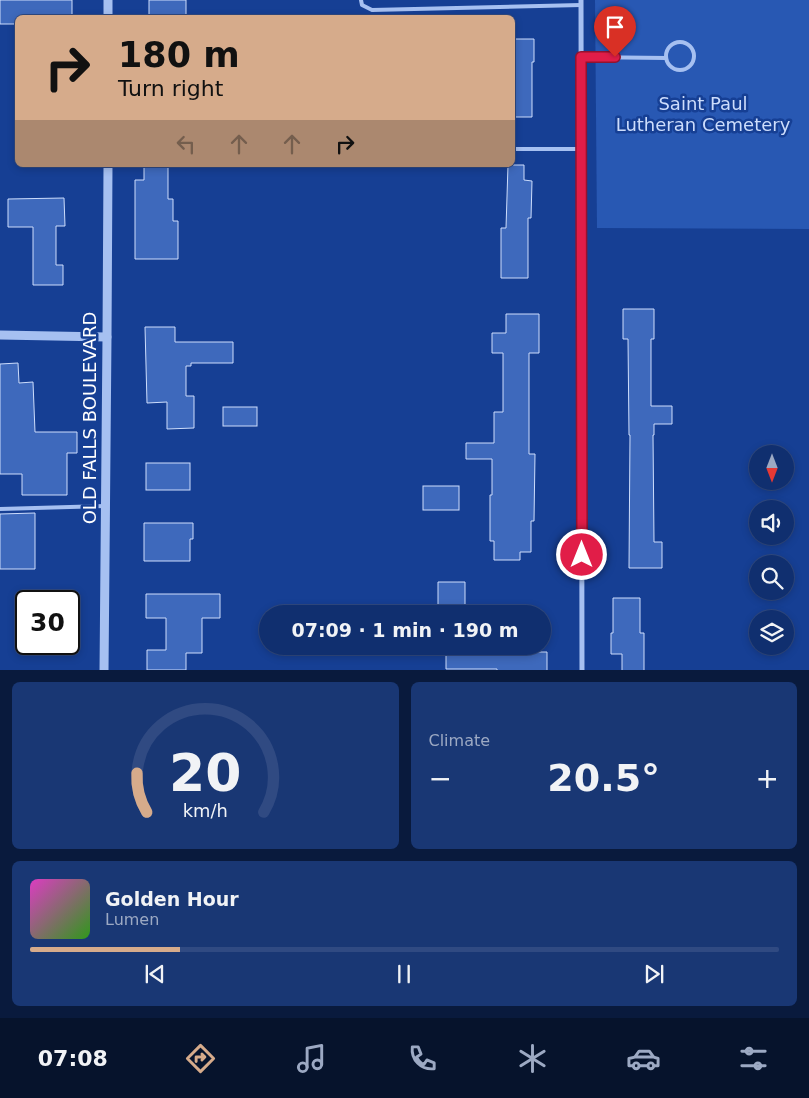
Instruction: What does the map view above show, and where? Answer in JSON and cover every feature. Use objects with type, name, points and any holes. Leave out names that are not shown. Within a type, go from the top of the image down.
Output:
[{"type":"street","points":[[108,0],[108,15]]},
{"type":"street","points":[[581,3],[582,670]]},
{"type":"street","name":"OLD FALLS BOULEVARD","points":[[104,670],[108,167]]},
{"type":"street","points":[[0,335],[107,337]]},
{"type":"lane","points":[[360,0],[362,6],[372,10],[581,3]]},
{"type":"lane","points":[[684,42],[692,47],[694,56],[692,65],[683,70],[674,69],[666,58],[668,49],[675,43],[684,42]]},
{"type":"lane","points":[[581,57],[666,58]]},
{"type":"lane","points":[[515,149],[581,149]]},
{"type":"lane","points":[[0,510],[106,506]]},
{"type":"green space","name":"Saint Paul Lutheran Cemetery","points":[[595,0],[809,0],[809,229],[597,228]]},
{"type":"building","points":[[0,0],[72,0],[72,15],[15,15],[15,24],[0,24]]},
{"type":"building","points":[[149,0],[186,0],[186,15],[149,15]]},
{"type":"building","points":[[515,39],[534,39],[532,117],[515,117]]},
{"type":"building","points":[[524,165],[524,180],[532,181],[531,218],[528,218],[528,278],[501,278],[501,228],[506,228],[508,167]]},
{"type":"building","points":[[144,167],[168,167],[168,199],[173,199],[173,221],[178,221],[178,259],[135,259],[135,180],[144,180]]},
{"type":"building","points":[[64,198],[65,226],[56,226],[56,265],[63,265],[63,285],[33,285],[33,227],[8,227],[8,199]]},
{"type":"building","points":[[623,309],[654,309],[654,339],[651,339],[651,406],[672,406],[672,424],[654,424],[653,435],[654,542],[662,542],[662,568],[629,568],[630,435],[628,339],[623,339]]},
{"type":"building","points":[[506,314],[539,314],[539,353],[529,353],[529,454],[535,454],[534,521],[531,521],[531,552],[520,552],[520,560],[494,560],[494,541],[490,541],[492,459],[466,459],[466,443],[494,443],[494,412],[503,412],[503,353],[492,353],[492,333],[506,333]]},
{"type":"building","points":[[145,327],[175,327],[175,342],[233,342],[233,363],[191,363],[191,366],[186,366],[186,396],[194,396],[194,428],[167,429],[167,402],[147,403]]},
{"type":"building","points":[[18,363],[19,383],[33,382],[35,432],[77,432],[77,453],[67,453],[67,495],[22,495],[22,474],[0,474],[0,364]]},
{"type":"building","points":[[223,407],[257,407],[257,426],[223,426]]},
{"type":"building","points":[[146,463],[190,463],[190,490],[146,490]]},
{"type":"building","points":[[423,486],[459,486],[459,510],[423,510]]},
{"type":"building","points":[[35,513],[35,569],[0,569],[0,514]]},
{"type":"building","points":[[144,523],[193,523],[193,539],[190,539],[190,561],[144,561]]},
{"type":"building","points":[[438,582],[465,582],[465,605],[438,605]]},
{"type":"building","points":[[146,594],[220,594],[220,618],[202,618],[202,653],[186,653],[186,670],[147,670],[147,650],[166,650],[166,618],[146,618]]},
{"type":"building","points":[[613,598],[640,598],[640,633],[644,633],[644,670],[622,670],[622,654],[611,654],[611,633],[613,633]]},
{"type":"building","points":[[446,655],[547,655],[547,670],[446,669]]},
{"type":"route","points":[[582,555],[581,57],[615,57]]}]
